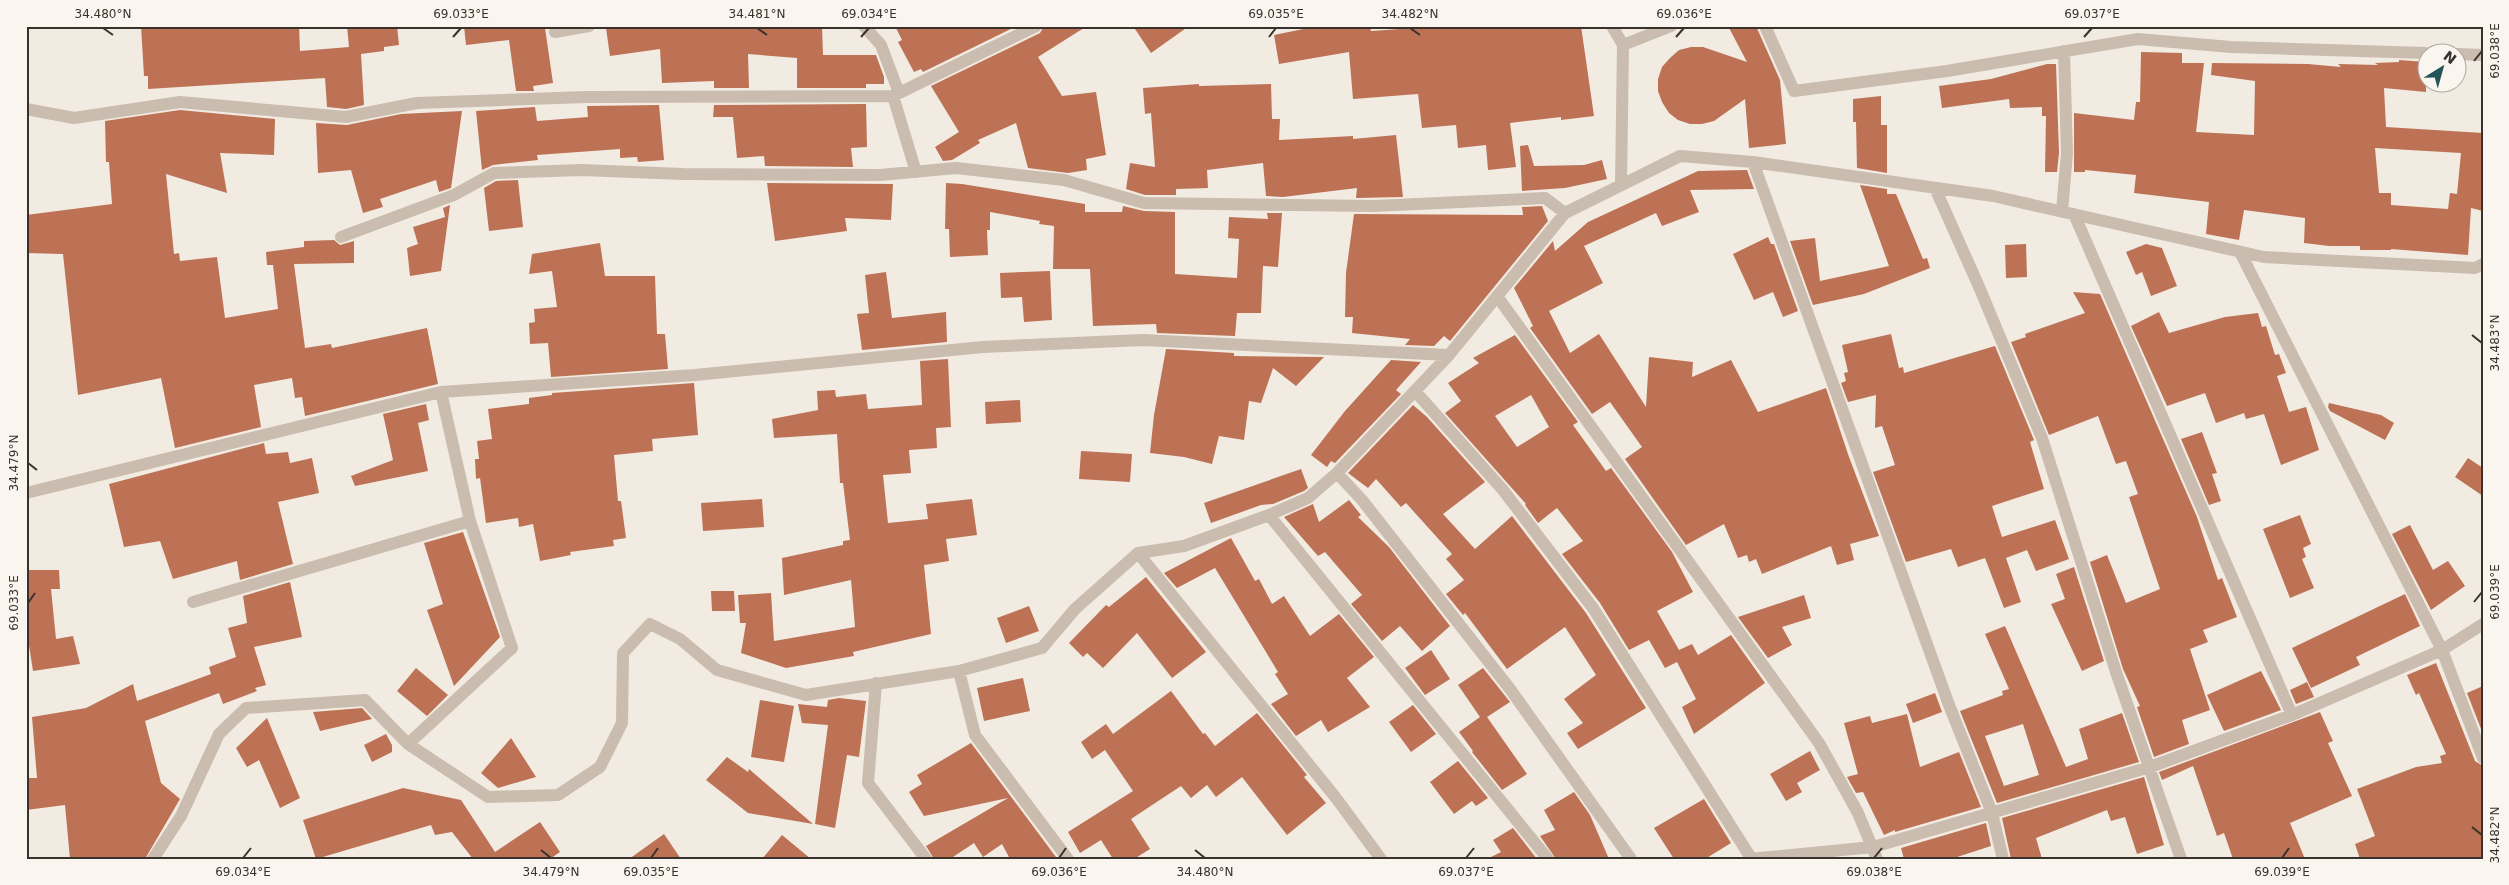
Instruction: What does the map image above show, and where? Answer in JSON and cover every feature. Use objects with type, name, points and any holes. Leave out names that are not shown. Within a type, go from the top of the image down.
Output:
[{"type":"street","points":[[555,32],[588,26]]},
{"type":"street","points":[[864,26],[881,45],[916,172]]},
{"type":"street","points":[[26,109],[74,118],[180,102],[346,117],[416,102],[586,97],[896,94],[1036,26]]},
{"type":"street","points":[[1612,26],[1623,45],[1621,185]]},
{"type":"street","points":[[1623,45],[1671,26]]},
{"type":"street","points":[[1765,26],[1794,91],[1947,71],[2138,39],[2231,47],[2416,53]]},
{"type":"street","points":[[2064,51],[2068,212],[2292,715]]},
{"type":"street","points":[[2466,54],[2483,55]]},
{"type":"street","points":[[153,859],[181,816],[219,734],[246,708],[365,700],[408,744],[488,797],[558,795],[600,767],[622,723],[623,653],[650,624],[680,639],[718,670],[806,695],[876,682],[959,671],[1042,648],[1075,609],[1138,554],[1184,546],[1270,515],[1308,498],[1337,474],[1449,355],[1565,213],[1680,156],[1753,162],[1993,196],[2264,257],[2474,268],[2483,264]]},
{"type":"street","points":[[1753,162],[1949,705],[1992,813],[2004,859]]},
{"type":"street","points":[[341,237],[454,195],[494,173],[582,170],[693,174],[880,175],[956,168],[1015,173],[1064,180],[1144,203],[1374,206],[1545,198],[1565,213]]},
{"type":"street","points":[[1935,188],[1980,288],[2042,438],[2116,672],[2181,859]]},
{"type":"street","points":[[2240,252],[2442,650],[2483,758]]},
{"type":"street","points":[[1497,296],[1819,743],[1858,813],[1875,853]]},
{"type":"street","points":[[26,493],[441,392],[695,375],[983,348],[1143,340],[1449,355]]},
{"type":"street","points":[[1415,391],[1503,490],[1593,608],[1750,858],[1875,853],[1992,813],[2150,767],[2292,715],[2442,650],[2483,624]]},
{"type":"street","points":[[408,744],[512,648],[470,521],[441,392]]},
{"type":"street","points":[[1337,474],[1362,500],[1510,689],[1631,859]]},
{"type":"street","points":[[1270,515],[1548,859]]},
{"type":"street","points":[[193,602],[470,521]]},
{"type":"street","points":[[1138,554],[1336,798],[1381,859]]},
{"type":"street","points":[[959,671],[975,735],[1068,859]]},
{"type":"street","points":[[876,682],[868,783],[926,859]]},
{"type":"building","points":[[141,26],[299,26],[300,51],[349,47],[347,26],[397,26],[399,45],[384,47],[384,51],[361,54],[364,105],[346,109],[327,107],[325,78],[148,89],[148,76],[144,76]]},
{"type":"building","points":[[464,26],[545,28],[553,83],[533,86],[534,91],[516,91],[509,40],[466,45]]},
{"type":"building","points":[[618,26],[822,26],[823,55],[876,55],[884,77],[884,84],[866,84],[866,88],[797,88],[797,58],[748,54],[749,88],[714,88],[714,81],[662,83],[660,49],[610,56],[606,28]]},
{"type":"building","points":[[895,26],[1017,26],[923,72],[921,69],[914,72],[898,42],[902,40]]},
{"type":"building","points":[[1044,26],[1087,26],[1038,57],[1062,96],[1096,92],[1106,155],[1086,159],[1087,170],[1068,173],[1028,168],[1016,123],[978,140],[980,143],[952,160],[943,161],[935,147],[959,132],[931,86],[1040,33]]},
{"type":"building","points":[[1133,26],[1189,26],[1151,53]]},
{"type":"building","points":[[1318,26],[1370,26],[1371,31],[1443,26],[1581,26],[1594,116],[1561,120],[1561,117],[1510,123],[1516,167],[1488,170],[1486,145],[1458,148],[1456,125],[1422,128],[1418,94],[1353,99],[1349,52],[1279,64],[1274,35]]},
{"type":"building","points":[[1728,26],[1756,26],[1780,80],[1786,144],[1749,148],[1745,99],[1714,121],[1702,124],[1690,124],[1678,120],[1669,113],[1662,102],[1658,91],[1658,79],[1662,67],[1679,50],[1703,47],[1747,62]]},
{"type":"building","points":[[2141,52],[2182,53],[2182,63],[2204,63],[2196,132],[2254,135],[2255,81],[2211,75],[2212,63],[2308,64],[2341,67],[2338,64],[2378,65],[2375,63],[2399,62],[2399,60],[2416,61],[2416,91],[2384,88],[2386,127],[2483,133],[2483,211],[2471,208],[2468,255],[2391,249],[2360,250],[2360,246],[2329,246],[2304,243],[2305,218],[2244,210],[2239,240],[2206,234],[2209,202],[2134,193],[2136,175],[2085,170],[2085,172],[2074,172],[2074,113],[2134,120],[2136,102],[2140,102]],"holes":[[[2375,148],[2461,153],[2457,194],[2450,193],[2448,209],[2391,205],[2391,193],[2379,193]]]},
{"type":"building","points":[[2047,64],[2056,64],[2059,153],[2057,172],[2045,172],[2046,116],[2042,116],[2042,107],[2010,108],[2009,99],[1942,108],[1939,86],[1991,79]]},
{"type":"building","points":[[1199,84],[1199,86],[1271,84],[1272,119],[1280,119],[1279,140],[1353,136],[1353,139],[1396,135],[1403,197],[1356,198],[1357,188],[1283,197],[1266,196],[1263,163],[1207,170],[1208,188],[1176,189],[1176,195],[1145,195],[1126,189],[1130,163],[1155,167],[1151,113],[1145,114],[1143,88]]},
{"type":"building","points":[[1881,96],[1881,125],[1887,125],[1887,173],[1857,168],[1856,122],[1853,122],[1853,99]]},
{"type":"building","points":[[866,104],[867,147],[851,148],[853,167],[765,166],[764,156],[737,158],[733,117],[713,117],[714,105]]},
{"type":"building","points":[[659,105],[664,160],[638,162],[637,157],[620,158],[620,149],[537,155],[538,160],[493,165],[482,170],[476,111],[535,107],[537,121],[588,117],[587,106]]},
{"type":"building","points":[[180,110],[275,119],[274,155],[220,153],[227,193],[166,174],[174,254],[179,253],[180,261],[217,257],[225,318],[278,309],[273,265],[267,265],[266,252],[304,247],[304,241],[334,240],[340,245],[354,241],[354,263],[294,264],[305,348],[331,344],[332,348],[427,328],[438,384],[305,416],[302,397],[295,398],[292,378],[254,385],[261,427],[175,448],[161,378],[78,395],[63,254],[26,253],[26,215],[112,204],[109,162],[106,162],[105,121]]},
{"type":"building","points":[[462,111],[451,188],[439,192],[436,180],[380,199],[383,207],[363,213],[351,170],[318,173],[316,123],[347,125],[401,114]]},
{"type":"building","points":[[1528,145],[1534,166],[1584,165],[1602,160],[1607,179],[1565,188],[1522,191],[1520,146]]},
{"type":"building","points":[[1747,170],[1754,189],[1690,190],[1699,212],[1662,226],[1656,213],[1584,246],[1603,283],[1549,311],[1570,353],[1599,334],[1646,407],[1649,357],[1693,362],[1692,377],[1731,360],[1758,412],[1826,388],[1849,457],[1879,536],[1850,544],[1854,560],[1837,565],[1831,546],[1762,574],[1756,559],[1749,562],[1747,555],[1738,558],[1724,524],[1686,545],[1625,459],[1642,447],[1610,402],[1592,414],[1530,328],[1533,326],[1514,288],[1553,241],[1555,251],[1588,222],[1698,171]]},
{"type":"building","points":[[518,180],[523,227],[489,231],[484,188],[496,181]]},
{"type":"building","points":[[767,183],[893,184],[891,220],[845,218],[847,231],[775,241]]},
{"type":"building","points":[[946,183],[1085,204],[1085,212],[1122,212],[1123,206],[1144,211],[1175,212],[1175,274],[1237,278],[1239,239],[1228,238],[1229,217],[1268,219],[1267,213],[1282,213],[1278,267],[1263,266],[1261,313],[1237,313],[1235,336],[1157,333],[1156,324],[1093,326],[1090,269],[1053,269],[1054,226],[1039,224],[1040,221],[990,212],[990,230],[987,230],[988,255],[950,257],[949,229],[945,229]]},
{"type":"building","points":[[1860,185],[1887,189],[1887,194],[1896,194],[1923,259],[1927,258],[1930,268],[1864,294],[1813,305],[1790,241],[1815,238],[1820,281],[1889,266]]},
{"type":"building","points":[[450,205],[441,271],[410,276],[407,248],[418,244],[413,227],[445,217],[443,208]]},
{"type":"building","points":[[1542,206],[1548,221],[1450,341],[1444,336],[1434,346],[1405,345],[1410,339],[1352,333],[1353,317],[1345,317],[1346,273],[1354,214],[1523,215],[1522,207]]},
{"type":"building","points":[[1768,237],[1771,244],[1774,244],[1798,311],[1783,317],[1773,292],[1754,300],[1733,254]]},
{"type":"building","points":[[600,243],[605,276],[655,276],[657,334],[665,334],[668,369],[551,377],[548,343],[530,344],[529,323],[535,322],[534,309],[557,307],[552,271],[529,274],[532,254]]},
{"type":"building","points":[[2026,244],[2027,277],[2006,278],[2005,245]]},
{"type":"building","points":[[2146,244],[2162,248],[2177,286],[2151,296],[2142,272],[2136,275],[2126,252]]},
{"type":"building","points":[[1050,271],[1052,320],[1024,322],[1022,297],[1001,298],[1000,273]]},
{"type":"building","points":[[886,272],[892,318],[946,312],[947,342],[862,350],[857,314],[869,313],[865,275]]},
{"type":"building","points":[[2073,292],[2100,294],[2197,517],[2218,580],[2222,578],[2237,617],[2203,630],[2208,642],[2190,649],[2210,710],[2182,720],[2189,744],[2154,757],[2137,707],[2140,706],[2123,669],[2090,562],[2107,555],[2126,603],[2160,589],[2129,497],[2138,494],[2126,461],[2116,464],[2098,416],[2049,435],[2011,342],[2026,337],[2025,334],[2085,313]]},
{"type":"building","points":[[2159,312],[2169,333],[2225,317],[2258,313],[2262,327],[2266,326],[2275,355],[2279,354],[2286,373],[2277,376],[2289,412],[2306,407],[2319,450],[2281,465],[2264,414],[2246,419],[2244,413],[2216,423],[2205,393],[2167,406],[2131,326]]},
{"type":"building","points":[[1891,334],[1899,368],[1903,367],[1904,373],[1995,346],[2034,440],[2030,442],[2044,489],[1992,506],[2002,537],[2055,520],[2069,559],[2036,571],[2027,550],[2006,558],[2021,602],[2004,608],[1985,558],[1958,567],[1951,549],[1906,562],[1873,472],[1895,465],[1882,426],[1875,428],[1876,395],[1848,402],[1841,383],[1846,381],[1844,373],[1848,372],[1842,345]]},
{"type":"building","points":[[1515,335],[1578,422],[1573,425],[1606,471],[1611,468],[1672,552],[1693,592],[1657,611],[1679,650],[1692,644],[1698,655],[1731,635],[1765,683],[1694,734],[1682,707],[1696,699],[1677,662],[1665,668],[1649,640],[1629,650],[1600,603],[1562,554],[1583,541],[1557,508],[1538,523],[1526,504],[1445,413],[1461,401],[1448,383],[1479,363],[1473,358]],"holes":[[[1531,395],[1549,427],[1517,447],[1495,416]]]},
{"type":"building","points":[[1166,349],[1234,353],[1234,356],[1324,357],[1296,386],[1273,368],[1261,403],[1249,401],[1244,440],[1219,436],[1212,464],[1184,457],[1150,453],[1154,415]]},
{"type":"building","points":[[948,359],[951,427],[936,428],[937,448],[909,450],[911,473],[883,475],[888,523],[928,519],[926,504],[972,499],[977,535],[946,539],[949,561],[924,565],[931,634],[853,652],[854,656],[786,668],[741,653],[746,623],[740,623],[738,595],[771,593],[774,641],[855,627],[851,580],[784,595],[782,558],[843,545],[843,541],[850,540],[843,483],[840,483],[837,434],[774,438],[772,419],[818,410],[817,391],[835,390],[836,397],[866,394],[868,409],[922,405],[920,361]]},
{"type":"building","points":[[1391,360],[1421,362],[1396,390],[1401,394],[1335,463],[1331,461],[1327,467],[1311,455],[1345,411]]},
{"type":"building","points":[[694,383],[698,435],[652,439],[653,451],[614,455],[618,501],[621,501],[626,538],[613,540],[614,546],[570,552],[571,555],[540,561],[533,524],[519,527],[518,518],[486,523],[480,478],[476,479],[475,459],[479,459],[477,441],[492,439],[488,409],[529,404],[529,398],[552,395],[552,393]]},
{"type":"building","points":[[1020,400],[1021,422],[986,424],[985,402]]},
{"type":"building","points":[[2329,403],[2381,415],[2394,423],[2385,440],[2330,411]]},
{"type":"building","points":[[426,404],[429,420],[418,423],[428,471],[355,486],[351,476],[393,460],[383,414]]},
{"type":"building","points":[[1413,405],[1427,417],[1485,482],[1443,514],[1475,549],[1512,516],[1586,613],[1646,708],[1578,749],[1567,733],[1583,723],[1564,699],[1596,675],[1565,627],[1507,669],[1465,613],[1463,615],[1446,594],[1464,580],[1446,559],[1452,554],[1406,503],[1401,507],[1376,479],[1368,488],[1348,473]]},
{"type":"building","points":[[2202,432],[2217,473],[2212,474],[2221,501],[2209,505],[2181,439]]},
{"type":"building","points":[[264,443],[266,454],[288,452],[290,463],[312,458],[319,493],[278,502],[293,564],[240,580],[237,561],[173,579],[160,541],[124,547],[109,484]]},
{"type":"building","points":[[1081,451],[1132,454],[1130,482],[1079,479]]},
{"type":"building","points":[[2468,458],[2483,468],[2483,496],[2455,477]]},
{"type":"building","points":[[1301,469],[1308,488],[1304,491],[1273,504],[1261,505],[1211,523],[1204,503]]},
{"type":"building","points":[[762,499],[764,527],[703,531],[701,503]]},
{"type":"building","points":[[1349,500],[1361,515],[1358,517],[1389,547],[1450,626],[1422,651],[1400,626],[1382,641],[1351,604],[1362,595],[1325,552],[1318,556],[1284,517],[1313,504],[1319,522]]},
{"type":"building","points":[[2300,515],[2311,544],[2303,548],[2306,557],[2302,559],[2314,588],[2290,598],[2263,529]]},
{"type":"building","points":[[2410,525],[2433,570],[2448,561],[2465,586],[2431,610],[2392,534]]},
{"type":"building","points":[[463,532],[500,637],[454,686],[427,610],[443,604],[424,543]]},
{"type":"building","points":[[1231,538],[1255,581],[1259,579],[1272,604],[1284,596],[1310,636],[1339,614],[1374,657],[1347,678],[1370,707],[1328,732],[1321,720],[1296,736],[1271,704],[1288,694],[1275,674],[1278,672],[1215,568],[1177,588],[1164,573]]},
{"type":"building","points":[[2074,567],[2104,661],[2082,671],[2051,604],[2065,599],[2056,574]]},
{"type":"building","points":[[26,570],[59,570],[60,589],[51,589],[56,639],[73,636],[80,664],[33,671],[28,639],[26,639]]},
{"type":"building","points":[[1146,577],[1206,652],[1172,678],[1137,633],[1103,668],[1087,653],[1083,657],[1069,643],[1106,605],[1109,607]]},
{"type":"building","points":[[290,582],[302,637],[254,647],[266,685],[255,688],[257,691],[223,704],[219,693],[145,721],[161,783],[180,799],[145,859],[70,859],[65,805],[26,810],[26,778],[37,778],[32,717],[86,708],[133,684],[137,701],[211,674],[209,667],[236,657],[228,628],[247,623],[243,596]]},
{"type":"building","points":[[711,591],[734,591],[735,611],[712,611]]},
{"type":"building","points":[[2405,594],[2420,626],[2356,657],[2360,665],[2311,688],[2292,648]]},
{"type":"building","points":[[1804,595],[1811,618],[1782,627],[1792,645],[1768,658],[1738,617]]},
{"type":"building","points":[[1029,606],[1039,631],[1006,643],[997,618]]},
{"type":"building","points":[[2005,626],[2066,767],[2088,759],[2079,729],[2122,713],[2139,762],[1997,803],[1960,711],[2003,695],[2002,691],[2009,689],[1985,634]],"holes":[[[2023,724],[2039,775],[2004,786],[1985,736]]]},
{"type":"building","points":[[1431,650],[1450,679],[1425,695],[1405,668]]},
{"type":"building","points":[[2436,663],[2475,761],[2483,766],[2483,859],[2360,859],[2355,844],[2375,836],[2357,789],[2416,767],[2442,763],[2440,756],[2446,754],[2419,693],[2416,695],[2407,675]]},
{"type":"building","points":[[416,668],[448,695],[427,716],[397,691]]},
{"type":"building","points":[[1483,668],[1510,702],[1487,717],[1527,774],[1502,790],[1459,732],[1480,717],[1458,685]]},
{"type":"building","points":[[2261,671],[2281,710],[2224,731],[2207,695]]},
{"type":"building","points":[[1023,678],[1030,711],[984,721],[977,688]]},
{"type":"building","points":[[2307,682],[2314,697],[2296,704],[2290,690]]},
{"type":"building","points":[[2483,686],[2483,734],[2467,693]]},
{"type":"building","points":[[1171,691],[1203,734],[1205,733],[1215,746],[1257,713],[1307,775],[1304,777],[1326,803],[1287,835],[1242,777],[1216,797],[1207,785],[1191,798],[1181,786],[1131,819],[1150,849],[1134,859],[1113,859],[1101,840],[1080,853],[1068,832],[1133,791],[1105,750],[1092,759],[1081,742],[1106,724],[1113,734]]},
{"type":"building","points":[[1935,693],[1942,712],[1913,723],[1906,704]]},
{"type":"building","points":[[839,698],[866,701],[859,757],[847,755],[835,828],[815,824],[828,725],[802,723],[798,704],[827,707],[828,700]]},
{"type":"building","points":[[760,700],[794,706],[784,762],[751,757]]},
{"type":"building","points":[[1413,705],[1436,734],[1411,752],[1389,722]]},
{"type":"building","points":[[362,708],[372,719],[320,731],[313,712]]},
{"type":"building","points":[[2320,712],[2333,741],[2328,743],[2352,796],[2290,823],[2305,859],[2233,859],[2224,833],[2217,836],[2193,766],[2162,780],[2159,772]]},
{"type":"building","points":[[1907,714],[1920,767],[1959,752],[1981,807],[1895,832],[1895,830],[1884,835],[1863,792],[1856,793],[1847,777],[1858,774],[1844,723],[1870,716],[1872,723]]},
{"type":"building","points":[[267,718],[300,798],[280,808],[259,760],[247,767],[236,748]]},
{"type":"building","points":[[386,734],[392,745],[392,752],[372,762],[364,745]]},
{"type":"building","points":[[511,738],[536,777],[498,788],[481,773]]},
{"type":"building","points":[[971,743],[1057,859],[1010,859],[1002,844],[983,857],[974,843],[950,859],[934,859],[926,846],[1008,798],[924,816],[909,792],[922,784],[917,775]]},
{"type":"building","points":[[1810,751],[1820,770],[1797,783],[1802,792],[1786,801],[1770,774]]},
{"type":"building","points":[[727,757],[748,772],[749,769],[813,824],[748,813],[706,780]]},
{"type":"building","points":[[1458,761],[1488,798],[1476,806],[1472,801],[1454,814],[1430,782]]},
{"type":"building","points":[[2144,777],[2164,845],[2137,854],[2125,817],[2111,821],[2107,810],[2036,838],[2042,859],[2011,859],[2002,818]]},
{"type":"building","points":[[403,788],[461,800],[495,852],[540,822],[560,852],[550,859],[473,859],[452,832],[435,835],[431,825],[316,859],[303,820]]},
{"type":"building","points":[[1574,792],[1590,815],[1609,859],[1556,859],[1540,836],[1555,830],[1544,810]]},
{"type":"building","points":[[1704,799],[1731,843],[1705,859],[1674,859],[1654,828]]},
{"type":"building","points":[[1986,823],[1991,846],[1951,859],[1904,859],[1901,848]]},
{"type":"building","points":[[1513,828],[1537,859],[1487,859],[1501,852],[1493,840]]},
{"type":"building","points":[[664,834],[681,859],[629,859]]},
{"type":"building","points":[[782,835],[811,859],[762,859]]}]
